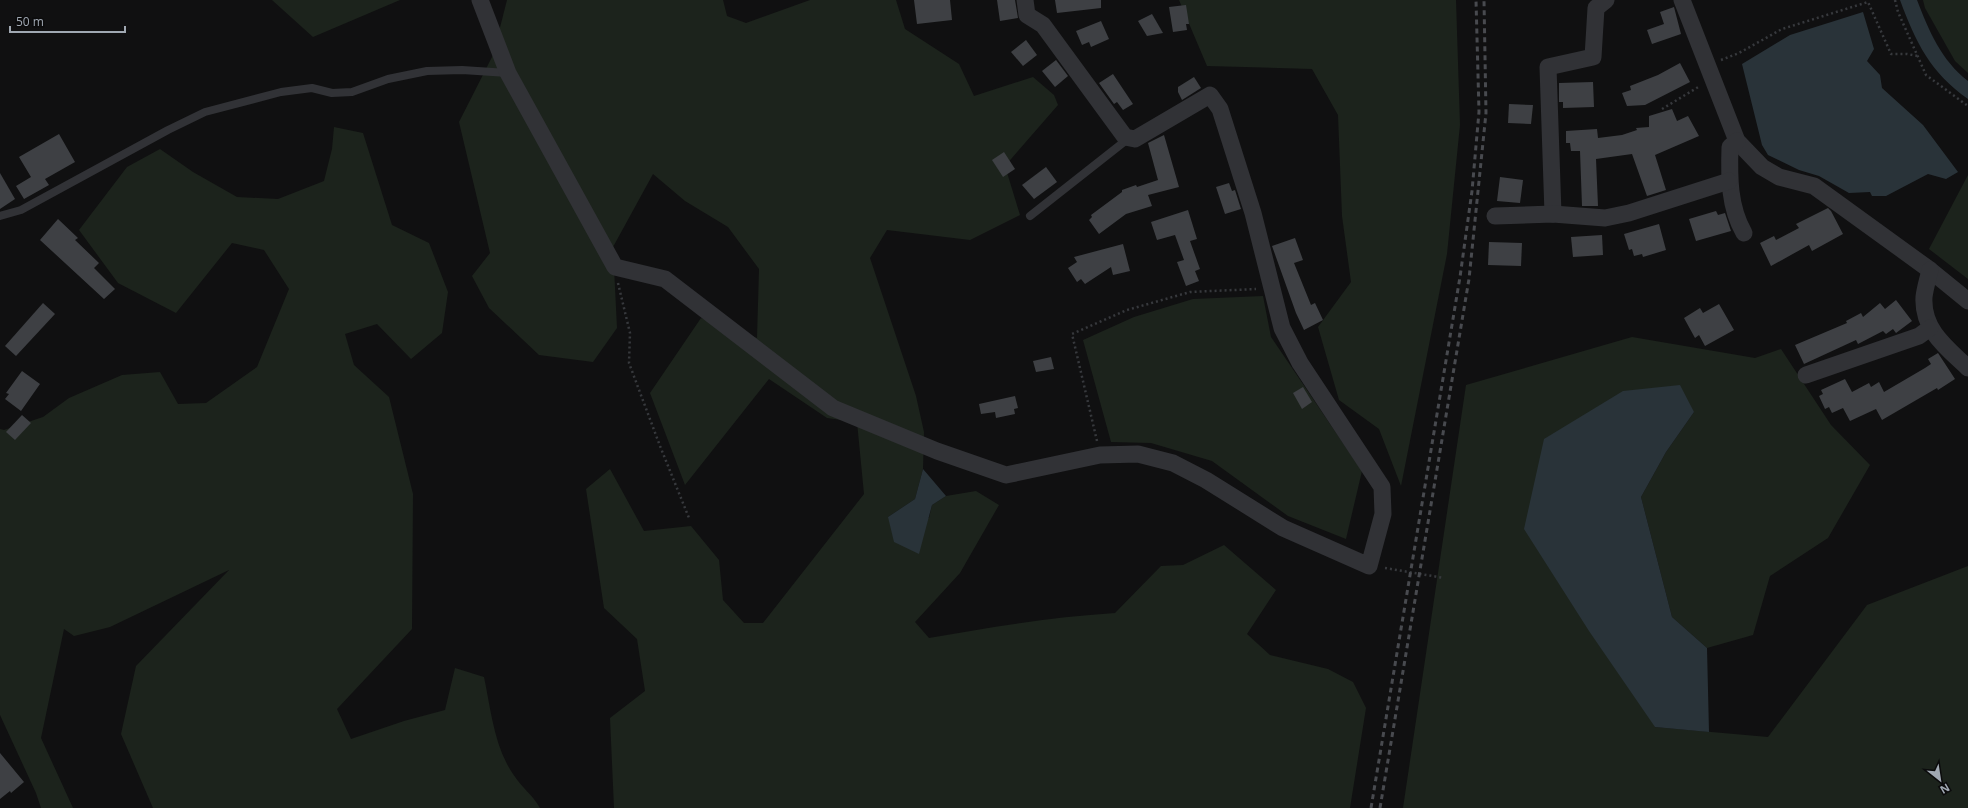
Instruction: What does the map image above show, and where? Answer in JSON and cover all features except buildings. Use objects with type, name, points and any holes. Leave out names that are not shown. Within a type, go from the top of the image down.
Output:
[{"type":"street","points":[[480,0],[508,73],[615,267],[665,279],[833,408],[937,451],[1006,475],[1100,455],[1138,454],[1172,463],[1206,480],[1283,528],[1369,566],[1383,514],[1382,487],[1341,422],[1300,363],[1282,328],[1253,213],[1220,109],[1210,95],[1135,139],[1125,137],[1043,25],[1027,15],[1025,0]]},
{"type":"street","points":[[1553,214],[1548,67],[1593,58],[1596,8],[1606,0]]},
{"type":"street","points":[[1682,0],[1711,71],[1737,141],[1762,167],[1779,177],[1814,186],[1930,270],[1968,301]]},
{"type":"street","points":[[1737,141],[1730,147],[1729,181],[1737,221],[1744,233]]},
{"type":"street","points":[[1495,216],[1553,214],[1605,218],[1629,214],[1729,181]]},
{"type":"street","points":[[1930,270],[1924,296],[1925,315],[1930,328],[1938,340],[1968,368]]},
{"type":"street","points":[[1806,375],[1919,336],[1930,328]]},
{"type":"lane","points":[[0,216],[21,210],[168,130],[205,112],[280,92],[312,88],[332,93],[352,92],[388,79],[427,71],[462,70],[508,73]]},
{"type":"lane","points":[[1030,216],[1130,138]]},
{"type":"path","points":[[1895,0],[1898,12],[1926,75],[1968,106]]},
{"type":"path","points":[[1662,110],[1711,71],[1739,53],[1782,29],[1868,2],[1891,54],[1918,56]]},
{"type":"path","points":[[615,267],[630,333],[630,363],[660,446],[689,518]]},
{"type":"path","points":[[1100,455],[1072,334],[1127,310],[1190,292],[1273,288]]},
{"type":"path","points":[[1369,566],[1444,578]]},
{"type":"shaded area","points":[[272,0],[400,0],[313,37]]},
{"type":"shaded area","points":[[507,0],[723,0],[727,16],[746,23],[810,0],[896,0],[905,29],[959,64],[974,96],[1033,77],[1054,95],[1058,105],[1005,166],[1020,215],[970,240],[887,230],[870,258],[916,396],[924,432],[923,469],[915,499],[888,517],[929,518],[932,505],[946,496],[976,491],[999,505],[960,573],[915,622],[929,638],[1022,623],[1115,613],[1161,566],[1183,565],[1224,545],[1276,590],[1247,634],[1270,655],[1328,669],[1353,682],[1366,708],[1350,808],[614,808],[610,718],[645,691],[637,639],[604,608],[586,489],[610,469],[644,531],[691,526],[719,560],[723,600],[744,623],[763,623],[864,494],[857,422],[827,418],[769,379],[685,485],[650,393],[701,318],[757,338],[759,269],[728,227],[685,201],[653,174],[613,247],[617,328],[593,362],[539,355],[489,308],[472,276],[490,253],[459,122],[493,55]]},
{"type":"shaded area","points":[[1179,0],[1456,0],[1460,125],[1447,254],[1401,486],[1379,429],[1339,400],[1318,327],[1351,282],[1342,216],[1338,115],[1312,69],[1207,66]]},
{"type":"shaded area","points":[[1900,0],[1917,0],[1931,34],[1943,54],[1950,64],[1968,81],[1968,99],[1944,78],[1926,56],[1912,30]]},
{"type":"shaded area","points":[[1923,0],[1968,0],[1968,73],[1955,61],[1925,8]]},
{"type":"shaded area","points":[[1863,12],[1874,49],[1867,61],[1880,75],[1882,88],[1923,125],[1958,172],[1946,179],[1928,174],[1886,196],[1872,196],[1870,192],[1849,193],[1819,176],[1799,170],[1768,155],[1762,145],[1742,64],[1790,35]]},
{"type":"shaded area","points":[[334,127],[363,133],[392,225],[429,243],[448,292],[442,333],[411,359],[377,324],[345,334],[354,365],[389,397],[413,494],[412,629],[337,709],[351,739],[404,721],[445,710],[455,668],[484,677],[494,727],[501,752],[516,779],[540,808],[153,808],[121,734],[136,666],[229,570],[110,627],[74,636],[64,629],[41,738],[73,808],[41,808],[36,793],[0,715],[0,429],[4,430],[43,417],[69,398],[122,375],[160,372],[178,404],[206,403],[257,367],[289,289],[264,250],[232,243],[176,313],[118,283],[79,230],[127,167],[160,149],[193,172],[237,197],[278,199],[324,181],[332,149]]},
{"type":"shaded area","points":[[1968,175],[1968,279],[1929,249]]},
{"type":"shaded area","points":[[1263,296],[1271,337],[1362,471],[1346,539],[1288,516],[1212,461],[1151,443],[1111,442],[1083,340],[1134,317],[1193,299]]},
{"type":"shaded area","points":[[1632,337],[1755,358],[1781,349],[1831,425],[1870,465],[1828,538],[1770,576],[1753,635],[1707,648],[1672,617],[1641,497],[1666,452],[1694,412],[1623,391],[1655,727],[1768,737],[1867,605],[1968,566],[1968,808],[1403,808],[1466,385]]},
{"type":"shaded area","points":[[1680,385],[1694,412],[1666,452],[1641,497],[1672,617],[1707,648],[1709,732],[1655,727],[1589,631],[1524,529],[1544,439],[1623,391]]},
{"type":"shaded area","points":[[923,469],[946,496],[932,505],[919,554],[894,542],[888,517],[915,499]]},
{"type":"railway","points":[[1371,808],[1460,277],[1472,191],[1479,112],[1476,0]]},
{"type":"railway","points":[[1380,808],[1469,279],[1486,113],[1484,0]]}]
